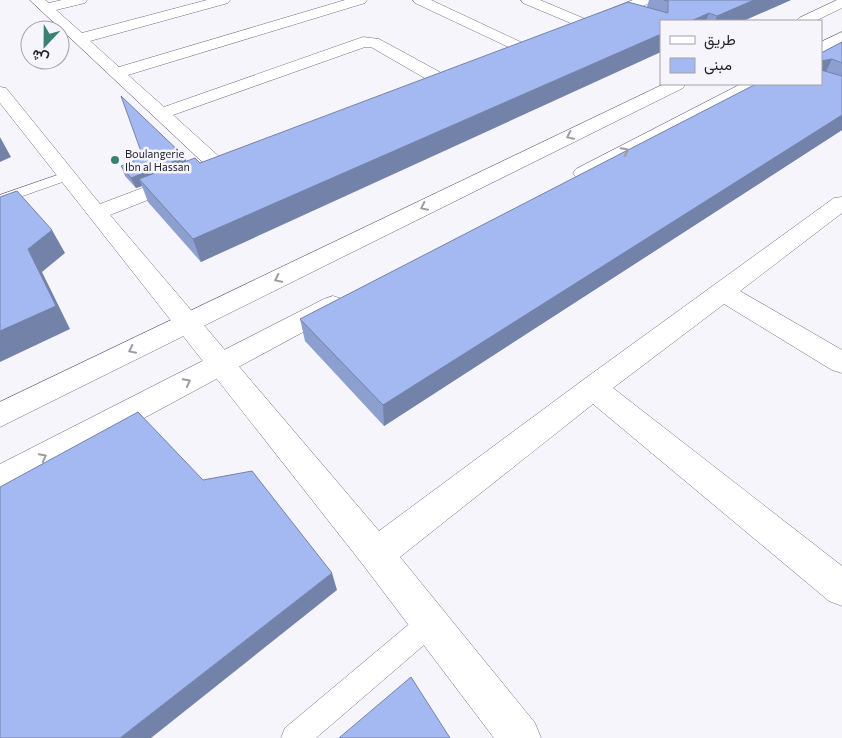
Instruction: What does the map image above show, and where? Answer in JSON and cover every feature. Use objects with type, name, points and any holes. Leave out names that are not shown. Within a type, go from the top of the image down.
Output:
[{"type":"street","points":[[41,4],[80,0]]},
{"type":"street","points":[[79,39],[223,0]]},
{"type":"street","points":[[116,73],[360,0]]},
{"type":"street","points":[[420,0],[522,48]]},
{"type":"street","points":[[528,0],[585,24]]},
{"type":"street","points":[[558,34],[646,0]]},
{"type":"street","points":[[806,20],[842,3]]},
{"type":"street","points":[[41,4],[218,166]]},
{"type":"street","points":[[619,10],[636,17]]},
{"type":"street","points":[[339,35],[356,45]]},
{"type":"street","points":[[822,47],[842,37]]},
{"type":"street","points":[[504,55],[540,41]]},
{"type":"street","points":[[160,114],[363,42],[374,42],[441,80]]},
{"type":"street","points":[[422,87],[459,73]]},
{"type":"street","points":[[0,414],[675,85]]},
{"type":"street","points":[[561,185],[751,85]]},
{"type":"street","points":[[0,92],[96,213],[376,554],[520,738]]},
{"type":"street","points":[[96,213],[236,159]]},
{"type":"street","points":[[376,554],[593,388],[723,292],[836,215]]},
{"type":"street","points":[[723,292],[842,363]]},
{"type":"street","points":[[0,480],[351,295]]},
{"type":"street","points":[[593,388],[842,588]]},
{"type":"lane","points":[[0,200],[66,176]]},
{"type":"lane","points":[[295,738],[429,624]]},
{"type":"building","points":[[664,0],[754,0],[717,16],[709,13],[693,20],[660,20],[660,34],[193,239],[139,179],[195,158],[200,163],[628,2],[668,13],[668,1]]},
{"type":"building","points":[[842,42],[842,63],[832,59],[822,61],[822,52]]},
{"type":"building","points":[[822,70],[842,76],[842,115],[383,405],[300,319],[754,85],[822,85]]},
{"type":"building","points":[[121,96],[185,157],[131,178],[121,166],[143,157]]},
{"type":"building","points":[[17,191],[52,230],[28,249],[56,306],[0,331],[0,197]]},
{"type":"building","points":[[138,412],[203,480],[252,471],[332,573],[120,738],[0,738],[0,487]]},
{"type":"building","points":[[411,677],[450,738],[339,738]]},
{"type":"place","name":"Boulangerie Ibn al Hassan","points":[[115,160]]}]
